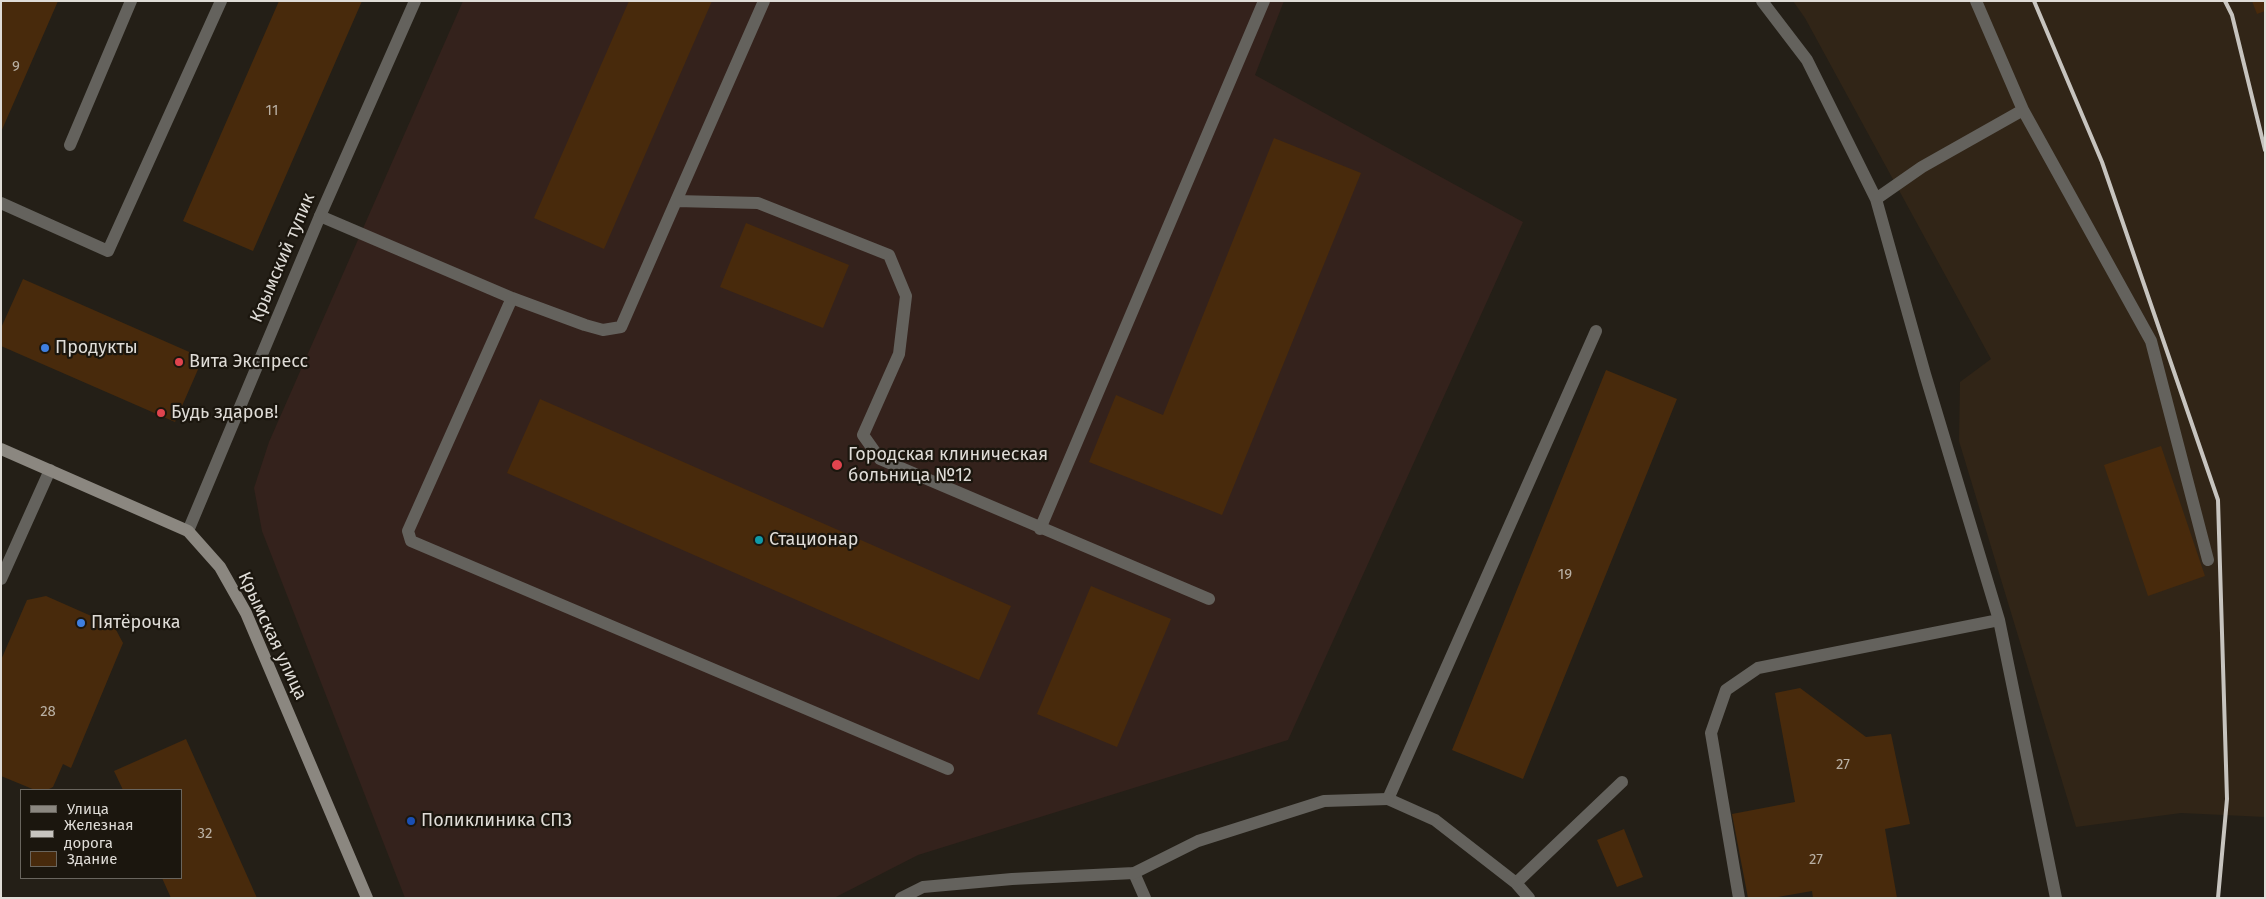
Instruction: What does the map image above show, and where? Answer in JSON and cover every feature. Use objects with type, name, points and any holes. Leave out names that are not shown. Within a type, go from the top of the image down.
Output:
[{"type":"main road","name":"Крымская улица","points":[[1,449],[188,531],[220,567],[246,614],[367,898]]},
{"type":"street","points":[[70,145],[131,1]]},
{"type":"street","points":[[1,203],[108,251],[220,1]]},
{"type":"street","name":"Крымский тупик","points":[[188,531],[320,216],[416,1]]},
{"type":"street","points":[[320,216],[512,298],[603,330],[621,327],[764,1]]},
{"type":"street","points":[[1040,529],[1264,1]]},
{"type":"street","points":[[1762,1],[1807,60],[1876,199],[1925,374],[1999,620],[2056,898]]},
{"type":"street","points":[[1976,1],[2023,110],[2151,341],[2208,560]]},
{"type":"street","points":[[1876,199],[1922,168],[2023,110]]},
{"type":"street","points":[[676,201],[758,203],[889,255],[906,296],[899,354],[863,435],[880,459],[1040,529],[1209,599]]},
{"type":"street","points":[[512,298],[408,531],[411,541],[948,769]]},
{"type":"street","points":[[1388,800],[1596,331]]},
{"type":"street","points":[[1,579],[50,470]]},
{"type":"street","points":[[1739,898],[1711,733],[1726,690],[1758,668],[1999,620]]},
{"type":"street","points":[[1516,883],[1622,782]]},
{"type":"street","points":[[901,898],[923,887],[1012,879],[1134,873],[1198,841],[1324,800],[1388,800],[1435,820],[1516,883],[1529,898]]},
{"type":"street","points":[[1134,873],[1145,898]]},
{"type":"shaded area","name":"Городская клиническая больница №12","points":[[463,1],[1284,1],[1255,75],[1523,222],[1288,740],[918,855],[834,898],[405,898],[262,531],[254,488],[269,442]]},
{"type":"shaded area","points":[[1793,1],[2265,1],[2265,817],[2181,813],[2076,827],[1959,441],[1960,382],[1991,359],[1805,18]]},
{"type":"building","points":[[1,1],[58,1],[1,132]]},
{"type":"building","points":[[279,1],[362,1],[253,251],[183,221]]},
{"type":"building","points":[[629,1],[712,1],[604,249],[534,218]]},
{"type":"building","points":[[2252,1],[2265,1],[2265,11],[2257,14]]},
{"type":"building","points":[[1274,138],[1361,173],[1222,515],[1089,462],[1116,395],[1163,415]]},
{"type":"building","points":[[746,223],[849,265],[823,328],[720,287]]},
{"type":"building","points":[[23,279],[203,358],[175,422],[1,346],[1,328]]},
{"type":"building","points":[[1606,370],[1677,399],[1523,779],[1452,750]]},
{"type":"building","name":"Стационар","points":[[540,399],[1011,606],[979,680],[507,473]]},
{"type":"building","points":[[2161,446],[2205,576],[2148,596],[2104,465]]},
{"type":"building","points":[[1091,586],[1171,619],[1117,747],[1037,714]]},
{"type":"building","points":[[46,596],[114,626],[123,643],[71,768],[63,764],[53,787],[49,789],[33,789],[1,776],[1,660],[27,600]]},
{"type":"building","points":[[1800,688],[1866,737],[1891,734],[1910,824],[1885,829],[1897,898],[1813,898],[1812,891],[1772,898],[1748,898],[1732,814],[1795,802],[1775,693]]},
{"type":"building","points":[[186,739],[257,898],[171,898],[162,879],[182,879],[182,789],[123,789],[114,771]]},
{"type":"building","points":[[1624,829],[1643,877],[1617,887],[1597,840]]},
{"type":"railway","points":[[2034,1],[2102,162],[2218,500],[2227,799],[2218,898]]},
{"type":"railway","points":[[2225,1],[2232,15],[2265,150]]},
{"type":"place","name":"Продукты","points":[[45,348]]},
{"type":"place","name":"Вита Экспресс","points":[[179,362]]},
{"type":"place","name":"Будь здаров!","points":[[161,413]]},
{"type":"place","name":"Городская клиническая больница №12","points":[[837,465]]},
{"type":"place","name":"Стационар","points":[[759,540]]},
{"type":"place","name":"Пятёрочка","points":[[81,623]]},
{"type":"place","name":"Поликлиника СПЗ","points":[[411,821]]}]
